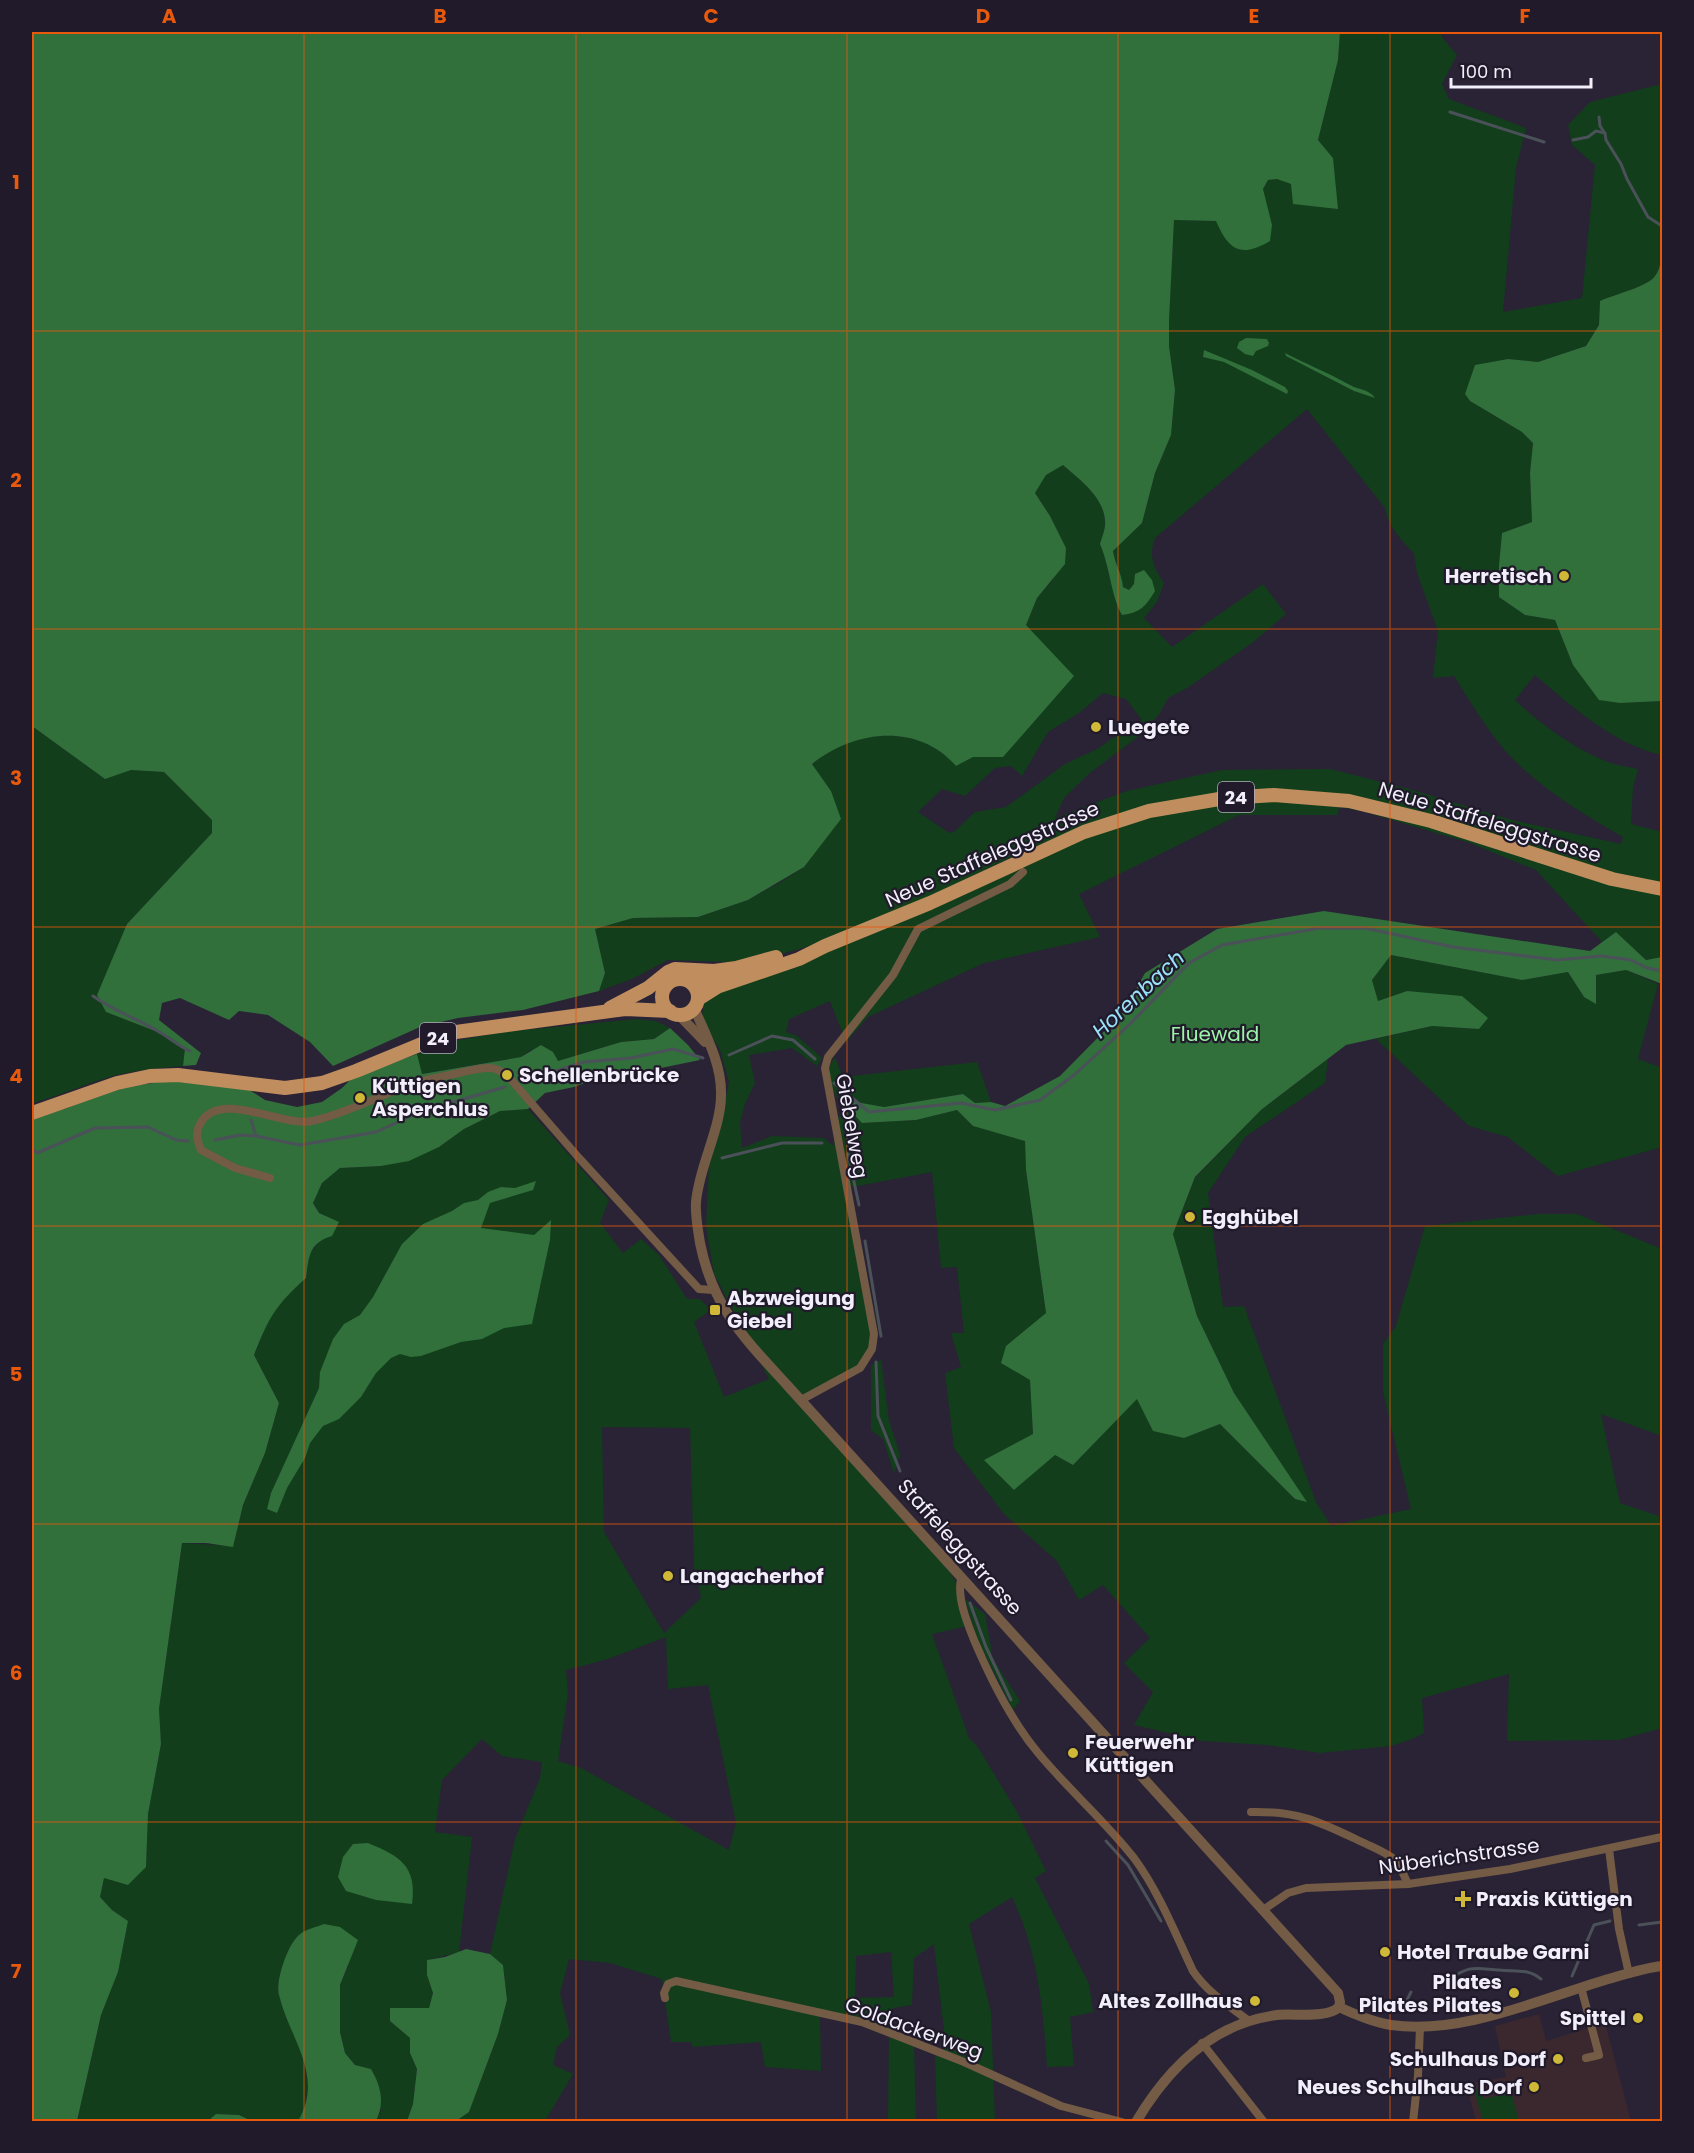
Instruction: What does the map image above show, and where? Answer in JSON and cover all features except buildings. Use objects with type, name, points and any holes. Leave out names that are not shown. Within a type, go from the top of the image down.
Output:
[{"type":"main road","name":"Neue Staffeleggstrasse","points":[[696,1004],[717,987],[799,959],[930,903],[1084,832],[1149,811],[1225,798],[1274,795],[1349,801],[1431,821],[1612,879],[1662,889]]},
{"type":"main road","name":"24","points":[[604,1011],[648,988],[675,969],[714,971],[736,968],[797,951],[825,946]]},
{"type":"main road","name":"24","points":[[689,981],[714,979],[727,975],[736,968]]},
{"type":"main road","points":[[678,979],[689,981],[697,990],[696,1004],[685,1014],[674,1013],[663,1001],[665,988],[678,979]]},
{"type":"main road","name":"24","points":[[625,1009],[665,988]]},
{"type":"main road","name":"24","points":[[32,1113],[117,1083],[150,1076],[178,1075],[285,1088],[322,1083],[456,1032],[625,1009],[674,1013]]},
{"type":"street","name":"Giebelweg","points":[[801,1400],[860,1368],[872,1349],[874,1334],[825,1068],[828,1056],[893,975],[918,930],[1010,884],[1023,872]]},
{"type":"street","name":"Staffeleggstrasse","points":[[696,1004],[720,1075],[722,1096],[701,1174],[696,1204],[699,1236],[713,1290],[739,1331],[1338,1994],[1339,2007]]},
{"type":"street","name":"Staffeleggstrasse","points":[[674,1013],[699,1036],[713,1054]]},
{"type":"street","points":[[270,1178],[235,1168],[201,1150],[197,1140],[197,1129],[203,1118],[221,1110],[236,1110],[268,1114],[291,1122],[303,1123],[420,1082],[485,1068],[500,1070],[699,1289],[713,1290]]},
{"type":"street","points":[[961,1579],[959,1589],[968,1626],[987,1671],[1017,1725],[1038,1753],[1134,1859],[1160,1901],[1199,1980],[1219,1999],[1249,2021]]},
{"type":"street","points":[[1251,1812],[1295,1815],[1319,1822],[1394,1859],[1403,1871],[1408,1884]]},
{"type":"street","name":"Nüberichstrasse","points":[[1263,1910],[1288,1893],[1306,1888],[1408,1884],[1510,1869],[1662,1838]]},
{"type":"street","points":[[1609,1849],[1619,1929],[1629,1974]]},
{"type":"street","points":[[1136,2121],[1157,2088],[1175,2067],[1202,2043],[1249,2021],[1277,2015],[1329,2013],[1339,2007],[1378,2023],[1420,2027],[1452,2024],[1482,2018],[1581,1987],[1662,1966]]},
{"type":"street","name":"Goldackerweg","points":[[665,1998],[664,1993],[668,1984],[676,1982],[862,2022],[964,2062],[1061,2106],[1122,2121]]},
{"type":"street","points":[[1581,1987],[1599,2055],[1586,2058]]},
{"type":"street","points":[[1413,2121],[1420,2027]]},
{"type":"street","points":[[1202,2043],[1264,2121]]},
{"type":"shaded area","name":"Schulhaus Dorf","points":[[1539,2014],[1546,2041],[1605,2023],[1631,2121],[1476,2121],[1466,2084],[1506,2077],[1495,2026]]},
{"type":"green space","points":[[32,32],[1340,32],[1338,60],[1318,140],[1333,158],[1338,209],[1293,204],[1291,184],[1277,179],[1268,180],[1263,189],[1272,225],[1270,241],[1244,250],[1231,245],[1216,221],[1174,220],[1169,321],[1169,346],[1175,390],[1171,435],[1155,473],[1142,523],[1113,551],[1123,587],[1129,590],[1134,584],[1135,574],[1144,570],[1152,580],[1155,591],[1142,608],[1122,615],[1115,599],[1100,544],[1105,524],[1104,512],[1100,504],[1090,489],[1063,465],[1046,475],[1035,493],[1066,548],[1065,564],[1037,598],[1026,625],[1074,676],[1003,757],[973,757],[956,766],[941,752],[923,742],[905,737],[886,736],[866,738],[829,753],[812,764],[831,791],[841,819],[804,867],[748,900],[698,917],[633,918],[595,929],[605,973],[599,991],[523,1010],[458,1018],[420,1027],[333,1066],[310,1042],[268,1015],[239,1011],[229,1020],[180,998],[162,1003],[159,1020],[201,1053],[196,1065],[183,1066],[185,1048],[168,1036],[106,1012],[97,995],[127,924],[212,833],[212,820],[164,772],[131,770],[105,779],[32,726]]},
{"type":"green space","points":[[1340,32],[1444,32],[1441,36],[1457,55],[1442,84],[1449,99],[1526,128],[1516,168],[1503,312],[1582,298],[1595,165],[1572,145],[1568,125],[1590,102],[1662,84],[1662,258],[1656,274],[1646,283],[1600,301],[1599,325],[1586,346],[1538,362],[1508,359],[1474,374],[1465,394],[1470,401],[1522,432],[1533,443],[1530,473],[1532,522],[1502,533],[1499,597],[1525,615],[1555,620],[1573,665],[1620,703],[1662,701],[1662,755],[1627,743],[1594,723],[1535,675],[1515,700],[1546,727],[1581,749],[1609,762],[1638,769],[1633,787],[1631,824],[1662,832],[1662,957],[1646,960],[1616,932],[1602,942],[1536,870],[1470,843],[1362,811],[1340,807],[1337,815],[1239,815],[1079,894],[1100,937],[984,963],[868,1017],[846,1042],[830,1001],[789,1019],[786,1032],[797,1036],[822,1058],[817,1066],[792,1048],[749,1055],[755,1083],[745,1104],[740,1123],[742,1148],[772,1136],[824,1138],[833,1146],[839,1116],[852,1112],[863,1123],[916,1120],[957,1110],[973,1126],[1025,1140],[1026,1170],[1046,1314],[1006,1346],[1030,1380],[1033,1434],[1055,1455],[1073,1465],[1137,1398],[1184,1438],[1220,1424],[1295,1499],[1306,1501],[1234,1393],[1197,1316],[1173,1234],[1195,1178],[1261,1110],[1328,1059],[1325,1083],[1245,1137],[1208,1193],[1223,1307],[1244,1306],[1316,1502],[1331,1526],[1411,1509],[1383,1392],[1383,1344],[1396,1326],[1425,1226],[1539,1214],[1577,1214],[1662,1249],[1662,1436],[1601,1414],[1620,1503],[1659,1516],[1662,1530],[1662,1728],[1619,1740],[1507,1741],[1509,1674],[1422,1698],[1424,1733],[1391,1746],[1320,1753],[1267,1745],[1203,1741],[1134,1725],[1153,1692],[1124,1663],[1150,1638],[1103,1585],[1079,1600],[1057,1561],[1004,1514],[954,1448],[945,1373],[961,1367],[951,1333],[964,1333],[957,1267],[941,1268],[932,1172],[847,1188],[874,1334],[860,1368],[801,1400],[951,1573],[959,1589],[968,1626],[932,1634],[969,1738],[977,1746],[1016,1810],[1046,1871],[1035,1878],[1089,1984],[1093,2012],[1070,2017],[1074,2066],[1047,2067],[1038,1980],[1028,1938],[1012,1897],[969,1924],[991,2012],[995,2121],[937,2121],[935,2056],[946,2048],[934,1944],[914,1958],[912,2005],[893,2008],[889,2030],[844,2014],[820,2017],[821,2071],[765,2067],[761,2042],[693,2047],[691,2042],[671,2042],[662,1979],[610,1963],[569,1959],[560,1993],[570,2035],[557,2047],[553,2065],[573,2074],[545,2121],[456,2121],[469,2112],[498,2034],[507,2000],[503,1965],[490,1954],[515,1839],[540,1778],[542,1762],[502,1756],[482,1739],[442,1780],[435,1832],[472,1837],[459,1952],[427,1960],[427,1975],[433,1993],[429,2008],[390,2008],[390,2021],[410,2038],[410,2053],[417,2069],[413,2104],[407,2121],[376,2121],[381,2111],[371,2069],[355,2065],[345,2053],[340,2032],[340,1985],[349,1964],[289,1949],[281,1971],[278,1989],[302,2055],[307,2081],[304,2108],[298,2121],[252,2121],[239,2115],[217,2114],[208,2121],[77,2122],[101,2015],[118,1972],[128,1921],[112,1910],[100,1897],[104,1878],[146,1867],[148,1814],[161,1744],[159,1709],[182,1543],[233,1546],[243,1505],[265,1453],[279,1403],[254,1355],[268,1320],[282,1300],[306,1278],[309,1255],[338,1222],[319,1213],[313,1202],[322,1183],[340,1168],[381,1166],[439,1147],[464,1129],[500,1111],[528,1109],[609,1200],[600,1223],[623,1253],[641,1239],[659,1255],[687,1299],[700,1299],[711,1310],[694,1322],[724,1397],[769,1379],[714,1274],[706,1227],[709,1166],[729,1082],[720,1050],[702,1019],[704,997],[767,972],[879,920],[817,944],[774,956],[728,962],[668,960],[632,979],[599,991],[605,973],[595,929],[633,918],[698,917],[748,900],[804,867],[831,791],[812,764],[850,742],[875,736],[903,737],[923,741],[948,754],[969,757],[1003,757],[1026,625],[1037,598],[1052,581],[1066,548],[1035,493],[1046,475],[1062,464],[1090,489],[1104,512],[1105,527],[1100,544],[1123,615],[1134,584],[1129,590],[1123,587],[1113,551],[1142,523],[1155,473],[1171,435],[1175,390],[1169,346],[1169,321],[1174,220],[1217,221],[1266,206],[1263,189],[1268,180],[1277,179],[1333,158],[1318,140],[1338,60]],"holes":[[[1307,409],[1385,508],[1396,532],[1414,553],[1417,573],[1438,631],[1433,678],[1454,676],[1488,728],[1510,756],[1550,791],[1623,837],[1621,844],[1512,820],[1409,789],[1330,769],[1222,770],[1127,791],[1055,818],[1064,798],[1091,772],[1143,733],[1160,713],[1168,698],[1187,688],[1252,643],[1286,614],[1263,584],[1172,647],[1144,618],[1157,602],[1164,583],[1153,562],[1152,551],[1155,538]],[[1103,693],[1126,699],[1142,720],[1099,748],[1065,764],[1006,807],[975,812],[955,831],[949,833],[918,812],[942,789],[965,796],[995,768],[1011,766],[1022,776],[1048,732],[1079,713]],[[1060,837],[884,918],[1018,854]],[[602,1427],[690,1428],[694,1566],[701,1598],[664,1633],[604,1532]],[[666,1637],[668,1689],[708,1685],[736,1823],[729,1850],[581,1768],[558,1761],[568,1693],[566,1670],[608,1659]],[[891,1952],[894,1997],[855,1998],[856,1956]]]},
{"type":"green space","points":[[1662,258],[1662,701],[1620,703],[1599,700],[1573,665],[1555,620],[1525,615],[1499,597],[1502,533],[1532,522],[1530,473],[1533,443],[1522,432],[1470,401],[1465,394],[1475,365],[1508,359],[1538,362],[1586,346],[1599,325],[1600,301],[1651,280],[1658,272]]},
{"type":"green space","points":[[1246,338],[1267,339],[1269,343],[1268,346],[1256,351],[1253,356],[1237,348],[1239,342]]},
{"type":"green space","points":[[1204,350],[1285,387],[1287,394],[1224,362],[1203,357]]},
{"type":"green space","points":[[1285,353],[1353,387],[1367,391],[1375,398],[1354,391],[1286,356]]},
{"type":"green space","points":[[32,726],[104,778],[131,770],[164,772],[212,820],[212,833],[127,924],[106,1012],[168,1036],[185,1048],[183,1066],[113,1076],[32,1103]]},
{"type":"green space","name":"Fluewald","points":[[1324,911],[1590,951],[1616,932],[1646,960],[1662,957],[1662,984],[1626,970],[1596,975],[1596,1004],[1584,997],[1568,972],[1522,980],[1391,955],[1372,980],[1378,1001],[1407,991],[1462,996],[1488,1018],[1479,1029],[1432,1026],[1346,1045],[1261,1110],[1195,1177],[1173,1234],[1197,1316],[1234,1393],[1307,1502],[1295,1499],[1220,1424],[1184,1438],[1153,1431],[1137,1399],[1073,1465],[1055,1455],[1014,1490],[984,1460],[1033,1434],[1030,1380],[1001,1363],[1006,1346],[1046,1313],[1026,1170],[1025,1141],[973,1126],[957,1110],[916,1120],[862,1123],[839,1099],[884,1107],[963,1094],[975,1103],[991,1102],[1005,1106],[1060,1076],[1123,1012],[1145,973],[1217,929]]},
{"type":"green space","points":[[1391,955],[1522,980],[1568,972],[1584,997],[1596,1003],[1596,975],[1626,970],[1658,984],[1638,1059],[1662,1068],[1662,1147],[1558,1176],[1508,1137],[1469,1126],[1376,1039],[1432,1026],[1479,1029],[1407,991],[1378,1001],[1372,980]]},
{"type":"green space","points":[[636,1019],[656,1021],[670,1028],[654,1039],[621,1042],[558,1061],[530,1050],[521,1057],[421,1074],[417,1054],[448,1042],[504,1032]]},
{"type":"green space","points":[[670,1028],[700,1060],[651,1070],[624,1072],[545,1093],[528,1109],[500,1111],[464,1129],[439,1147],[409,1161],[381,1166],[340,1168],[322,1183],[313,1203],[319,1213],[339,1222],[332,1236],[314,1247],[309,1257],[306,1278],[287,1296],[274,1313],[254,1355],[279,1403],[265,1453],[243,1505],[233,1547],[206,1543],[182,1543],[159,1709],[161,1744],[148,1814],[146,1867],[128,1885],[104,1878],[100,1897],[112,1910],[128,1921],[118,1972],[101,2015],[77,2121],[32,2122],[32,1118],[67,1108],[102,1093],[130,1086],[169,1081],[245,1087],[265,1100],[297,1107],[322,1102],[352,1078],[417,1054],[422,1074],[521,1057],[541,1045],[553,1052],[558,1061],[621,1042],[654,1039]]},
{"type":"green space","points":[[835,1057],[843,1077],[977,1062],[991,1102],[975,1103],[963,1094],[884,1107],[839,1099],[823,1078]]},
{"type":"green space","points":[[536,1181],[533,1190],[490,1203],[481,1228],[534,1235],[551,1220],[550,1240],[532,1324],[504,1328],[482,1339],[461,1342],[421,1356],[411,1357],[400,1354],[391,1358],[376,1373],[361,1397],[339,1419],[323,1426],[310,1443],[305,1458],[287,1488],[277,1513],[267,1509],[271,1493],[319,1388],[320,1372],[333,1339],[344,1324],[360,1315],[373,1297],[402,1244],[423,1224],[464,1203],[478,1200],[488,1192],[501,1187],[515,1188]]},
{"type":"green space","points":[[881,1360],[889,1420],[900,1455],[894,1473],[883,1439],[871,1430],[871,1365]]},
{"type":"green space","points":[[965,1599],[985,1614],[993,1659],[1020,1701],[1013,1710],[978,1641]]},
{"type":"green space","points":[[368,1843],[389,1853],[404,1864],[412,1880],[412,1904],[376,1900],[346,1891],[338,1877],[343,1857],[353,1844]]},
{"type":"green space","points":[[324,1924],[340,1927],[358,1940],[340,1985],[340,2032],[345,2053],[355,2065],[371,2069],[377,2082],[381,2101],[376,2121],[298,2121],[308,2088],[306,2072],[279,1995],[279,1981],[287,1954],[295,1940],[304,1931]]},
{"type":"green space","points":[[466,1949],[490,1954],[503,1965],[507,2000],[498,2034],[469,2112],[456,2121],[407,2121],[413,2104],[417,2069],[410,2053],[410,2038],[390,2021],[390,2008],[429,2008],[433,1993],[427,1975],[427,1960],[445,1957]]},
{"type":"green space","points":[[889,2036],[914,2044],[916,2121],[888,2122]]},
{"type":"green space","points":[[1481,2088],[1484,2099],[1511,2092],[1519,2121],[1483,2121],[1474,2090]]},
{"type":"green space","points":[[216,2114],[239,2115],[252,2121],[208,2121]]},
{"type":"waterway","points":[[1450,112],[1544,142]]},
{"type":"waterway","points":[[1599,117],[1600,126],[1604,132]]},
{"type":"waterway","points":[[1573,140],[1588,137],[1596,131],[1605,133],[1606,140],[1648,217],[1662,226]]},
{"type":"waterway","name":"Horenbach","points":[[834,1083],[869,1112],[961,1103],[995,1110],[1040,1100],[1074,1075],[1130,1024],[1189,963],[1222,945],[1320,928],[1365,928],[1453,947],[1557,960],[1602,956],[1631,960],[1647,968],[1662,971]]},
{"type":"waterway","points":[[93,996],[190,1051]]},
{"type":"waterway","name":"Horenbach","points":[[729,1055],[772,1036],[793,1040],[815,1059]]},
{"type":"waterway","name":"Horenbach","points":[[523,1081],[584,1062],[631,1058],[673,1049],[703,1058]]},
{"type":"waterway","name":"Horenbach","points":[[215,1140],[240,1135],[300,1145],[376,1132],[422,1111],[505,1087]]},
{"type":"waterway","points":[[251,1120],[256,1136]]},
{"type":"waterway","points":[[32,1148],[37,1153],[95,1128],[148,1127],[176,1140],[188,1141]]},
{"type":"waterway","points":[[722,1158],[782,1143],[822,1143]]},
{"type":"waterway","points":[[848,1154],[859,1205]]},
{"type":"waterway","points":[[865,1241],[881,1336]]},
{"type":"waterway","points":[[876,1362],[878,1416],[900,1471]]},
{"type":"waterway","points":[[947,1524],[955,1557]]},
{"type":"waterway","points":[[970,1603],[986,1647],[1011,1700]]},
{"type":"waterway","points":[[1106,1841],[1128,1865],[1161,1921]]},
{"type":"waterway","points":[[1572,1976],[1594,1925],[1610,1921]]},
{"type":"waterway","points":[[1639,1925],[1662,1922]]},
{"type":"waterway","points":[[1448,1979],[1477,1968],[1526,1972],[1541,1979]]},
{"type":"waterway","points":[[1404,2006],[1411,1992]]},
{"type":"place","name":"Herretisch","points":[[1564,576]]},
{"type":"place","name":"Luegete","points":[[1096,727]]},
{"type":"place","name":"Schellenbrücke","points":[[507,1075]]},
{"type":"place","name":"Küttigen Asperchlus","points":[[360,1098]]},
{"type":"place","name":"Egghübel","points":[[1190,1217]]},
{"type":"place","name":"Abzweigung Giebel","points":[[715,1310]]},
{"type":"place","name":"Langacherhof","points":[[668,1576]]},
{"type":"place","name":"Feuerwehr Küttigen","points":[[1073,1753]]},
{"type":"place","name":"Praxis Küttigen","points":[[1463,1899]]},
{"type":"place","name":"Hotel Traube Garni","points":[[1385,1952]]},
{"type":"place","name":"Pilates Pilates Pilates","points":[[1514,1993]]},
{"type":"place","name":"Altes Zollhaus","points":[[1255,2001]]},
{"type":"place","name":"Spittel","points":[[1638,2018]]},
{"type":"place","name":"Schulhaus Dorf","points":[[1558,2059]]},
{"type":"place","name":"Neues Schulhaus Dorf","points":[[1534,2087]]}]
